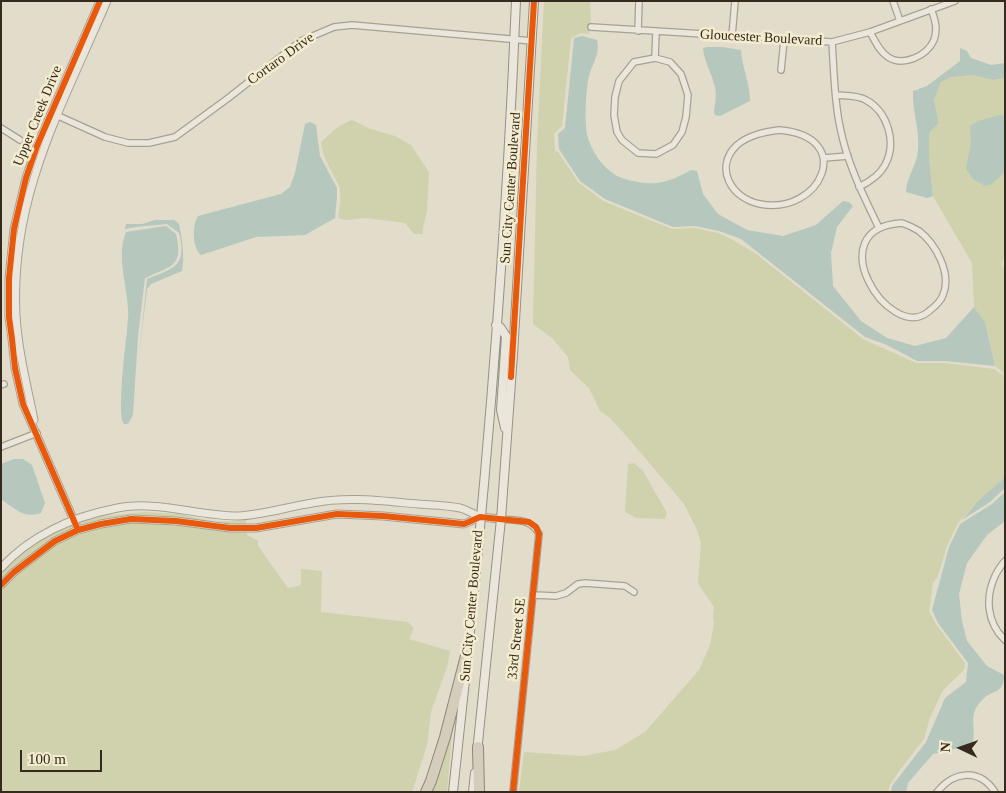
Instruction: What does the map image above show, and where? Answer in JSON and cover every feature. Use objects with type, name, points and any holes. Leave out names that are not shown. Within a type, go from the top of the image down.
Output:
[{"type":"highway","points":[[426,792],[445,737],[468,648]]},
{"type":"highway","points":[[478,747],[478,792]]},
{"type":"main road","name":"Sun City Center Boulevard","points":[[453,792],[480,518],[496,325],[516,1]]},
{"type":"main road","name":"Sun City Center Boulevard","points":[[473,792],[507,434],[534,1]]},
{"type":"main road","points":[[496,325],[500,327],[506,336],[501,410],[507,434]]},
{"type":"street","name":"Upper Creek Drive","points":[[54,114],[100,1]]},
{"type":"street","name":"Upper Creek Drive","points":[[78,530],[24,404],[15,368],[9,317],[9,278],[19,202],[37,146],[107,1]]},
{"type":"street","points":[[638,31],[639,1]]},
{"type":"street","points":[[732,36],[735,1]]},
{"type":"street","points":[[893,1],[900,20]]},
{"type":"street","name":"Gloucester Boulevard","points":[[591,27],[832,42],[870,32],[955,1]]},
{"type":"street","points":[[870,32],[880,50],[889,58],[901,61],[913,59],[929,48],[934,40],[936,20],[932,9]]},
{"type":"street","name":"Cortaro Drive","points":[[54,114],[105,137],[128,143],[149,143],[175,137],[301,41],[334,27],[352,25],[532,41]]},
{"type":"street","points":[[655,58],[656,32]]},
{"type":"street","points":[[781,70],[784,40]]},
{"type":"street","points":[[832,42],[840,127],[859,187],[879,228]]},
{"type":"street","points":[[655,58],[670,62],[680,74],[688,95],[686,117],[682,132],[673,145],[656,154],[638,153],[622,140],[617,132],[614,116],[615,97],[619,81],[634,62],[655,58]]},
{"type":"street","points":[[836,95],[857,96],[866,100],[883,116],[890,130],[889,156],[885,167],[872,180],[859,187]]},
{"type":"street","points":[[1,128],[20,140]]},
{"type":"street","points":[[767,131],[792,131],[806,136],[817,145],[824,158],[824,171],[820,181],[811,191],[790,202],[777,204],[763,205],[747,202],[730,186],[726,172],[728,158],[735,147],[745,139],[767,131]]},
{"type":"street","points":[[824,158],[848,156]]},
{"type":"street","points":[[902,223],[918,230],[934,248],[944,272],[946,286],[939,303],[926,314],[916,317],[896,313],[879,298],[870,286],[863,264],[862,252],[870,234],[879,228],[902,223]]},
{"type":"street","points":[[1,447],[37,432]]},
{"type":"street","points":[[1,568],[26,546],[44,534],[74,519],[116,508],[135,506],[166,507],[221,516],[240,516],[265,513],[313,502],[354,499],[459,508],[480,518],[500,519]]},
{"type":"street","points":[[1,585],[14,572],[55,541],[78,530],[101,524],[138,519],[176,520],[230,528],[256,528],[337,514],[383,516],[464,524],[480,518]]},
{"type":"street","name":"33rd Street SE","points":[[500,519],[529,522],[536,527],[539,534],[513,792]]},
{"type":"street","points":[[1005,561],[993,580],[988,595],[990,616],[998,634],[1005,640]]},
{"type":"street","points":[[534,595],[556,596],[566,593],[578,584],[585,583],[625,586],[634,592]]},
{"type":"street","points":[[938,792],[948,780],[962,775],[977,776],[989,784],[995,792]]},
{"type":"green space","points":[[544,1],[590,1],[591,23],[589,34],[581,33],[571,38],[562,126],[554,134],[555,151],[558,152],[578,182],[603,201],[672,229],[694,228],[718,233],[729,238],[755,253],[863,339],[916,363],[945,363],[994,369],[1005,377],[1005,477],[978,501],[958,523],[947,546],[938,576],[933,583],[929,611],[936,624],[965,663],[964,670],[943,690],[930,718],[924,739],[900,770],[890,785],[888,792],[519,792],[524,752],[583,756],[615,750],[645,732],[699,670],[710,645],[714,623],[714,607],[698,583],[701,543],[697,530],[684,504],[629,439],[609,417],[600,411],[589,388],[570,370],[568,357],[553,339],[533,324],[537,145]]},
{"type":"green space","points":[[973,75],[993,80],[1005,78],[1005,254],[1002,264],[1005,271],[1005,374],[995,366],[985,322],[974,307],[972,263],[933,196],[929,133],[939,123],[934,100],[941,82],[952,77]]},
{"type":"green space","points":[[352,120],[371,129],[395,136],[411,145],[429,172],[427,210],[423,234],[414,234],[405,223],[366,218],[346,220],[338,218],[340,190],[326,159],[321,142],[339,126]]},
{"type":"green space","points":[[634,463],[643,471],[667,513],[665,519],[637,518],[625,512],[628,464]]},
{"type":"green space","points":[[145,512],[179,514],[215,522],[246,520],[246,525],[223,524],[153,516],[126,518],[80,527],[78,521],[90,517]]},
{"type":"green space","points":[[131,522],[176,523],[206,529],[246,531],[247,535],[258,541],[258,546],[288,588],[301,585],[301,569],[322,571],[321,612],[408,622],[414,628],[409,639],[450,651],[448,664],[431,712],[427,745],[412,792],[1,792],[1,590],[37,557],[68,538],[91,529]]},
{"type":"green space","points":[[72,523],[74,529],[36,552],[1,581],[1,572],[31,546]]},
{"type":"green space","points":[[451,732],[447,792],[429,792]]},
{"type":"shaded area","points":[[582,36],[597,40],[598,45],[598,51],[587,86],[587,135],[598,159],[611,172],[625,179],[644,183],[659,183],[691,170],[697,171],[703,194],[718,214],[747,230],[783,236],[816,225],[843,201],[849,202],[853,206],[837,227],[831,253],[833,286],[861,321],[887,338],[915,346],[946,338],[974,307],[985,322],[995,366],[945,361],[917,361],[887,345],[865,337],[741,239],[719,231],[695,226],[673,227],[605,199],[580,181],[559,149],[558,134],[565,128],[574,38]]},
{"type":"shaded area","points":[[703,48],[741,50],[749,88],[750,101],[720,116],[715,115],[714,112],[716,90],[705,58]]},
{"type":"shaded area","points":[[960,48],[967,51],[971,58],[991,65],[1005,63],[1005,78],[993,80],[973,75],[952,77],[941,82],[934,100],[939,123],[929,133],[933,196],[927,198],[906,192],[918,150],[913,91],[927,86],[960,61]]},
{"type":"shaded area","points":[[999,115],[1005,116],[1005,172],[992,184],[985,186],[973,179],[966,169],[971,142],[970,126]]},
{"type":"shaded area","points":[[310,122],[316,125],[320,156],[337,188],[335,218],[305,235],[256,237],[201,255],[196,247],[194,236],[198,216],[281,194],[290,187],[295,173],[305,124]]},
{"type":"shaded area","points":[[155,220],[174,220],[179,224],[183,248],[183,265],[182,271],[151,284],[147,289],[139,356],[147,279],[172,268],[180,259],[181,253],[179,233],[167,224],[125,229],[126,224],[142,224]]},
{"type":"shaded area","points":[[166,226],[176,234],[178,245],[177,259],[168,268],[145,278],[138,336],[133,415],[128,424],[124,424],[121,395],[128,314],[122,260],[123,241],[126,232]]},
{"type":"shaded area","points":[[14,459],[23,459],[32,465],[45,503],[41,513],[35,515],[25,514],[1,499],[1,464]]},
{"type":"shaded area","points":[[1005,477],[1005,488],[990,502],[962,520],[978,501]]},
{"type":"shaded area","points":[[1005,492],[1005,521],[987,535],[967,563],[959,594],[962,621],[967,641],[987,666],[1004,675],[1002,686],[982,700],[977,706],[973,717],[974,732],[972,745],[933,754],[908,783],[906,792],[891,792],[892,786],[926,742],[945,698],[966,682],[968,663],[938,623],[932,610],[949,547],[960,524],[992,504]]},
{"type":"cycle path","points":[[78,530],[23,404],[15,368],[9,317],[9,278],[14,229],[26,178],[37,146],[100,1]]},
{"type":"cycle path","points":[[511,377],[534,1]]},
{"type":"cycle path","points":[[1,585],[14,572],[55,541],[78,530],[131,519],[176,521],[230,528],[256,528],[337,514],[383,516],[464,524],[480,517],[529,522],[536,527],[539,534],[513,792]]}]
